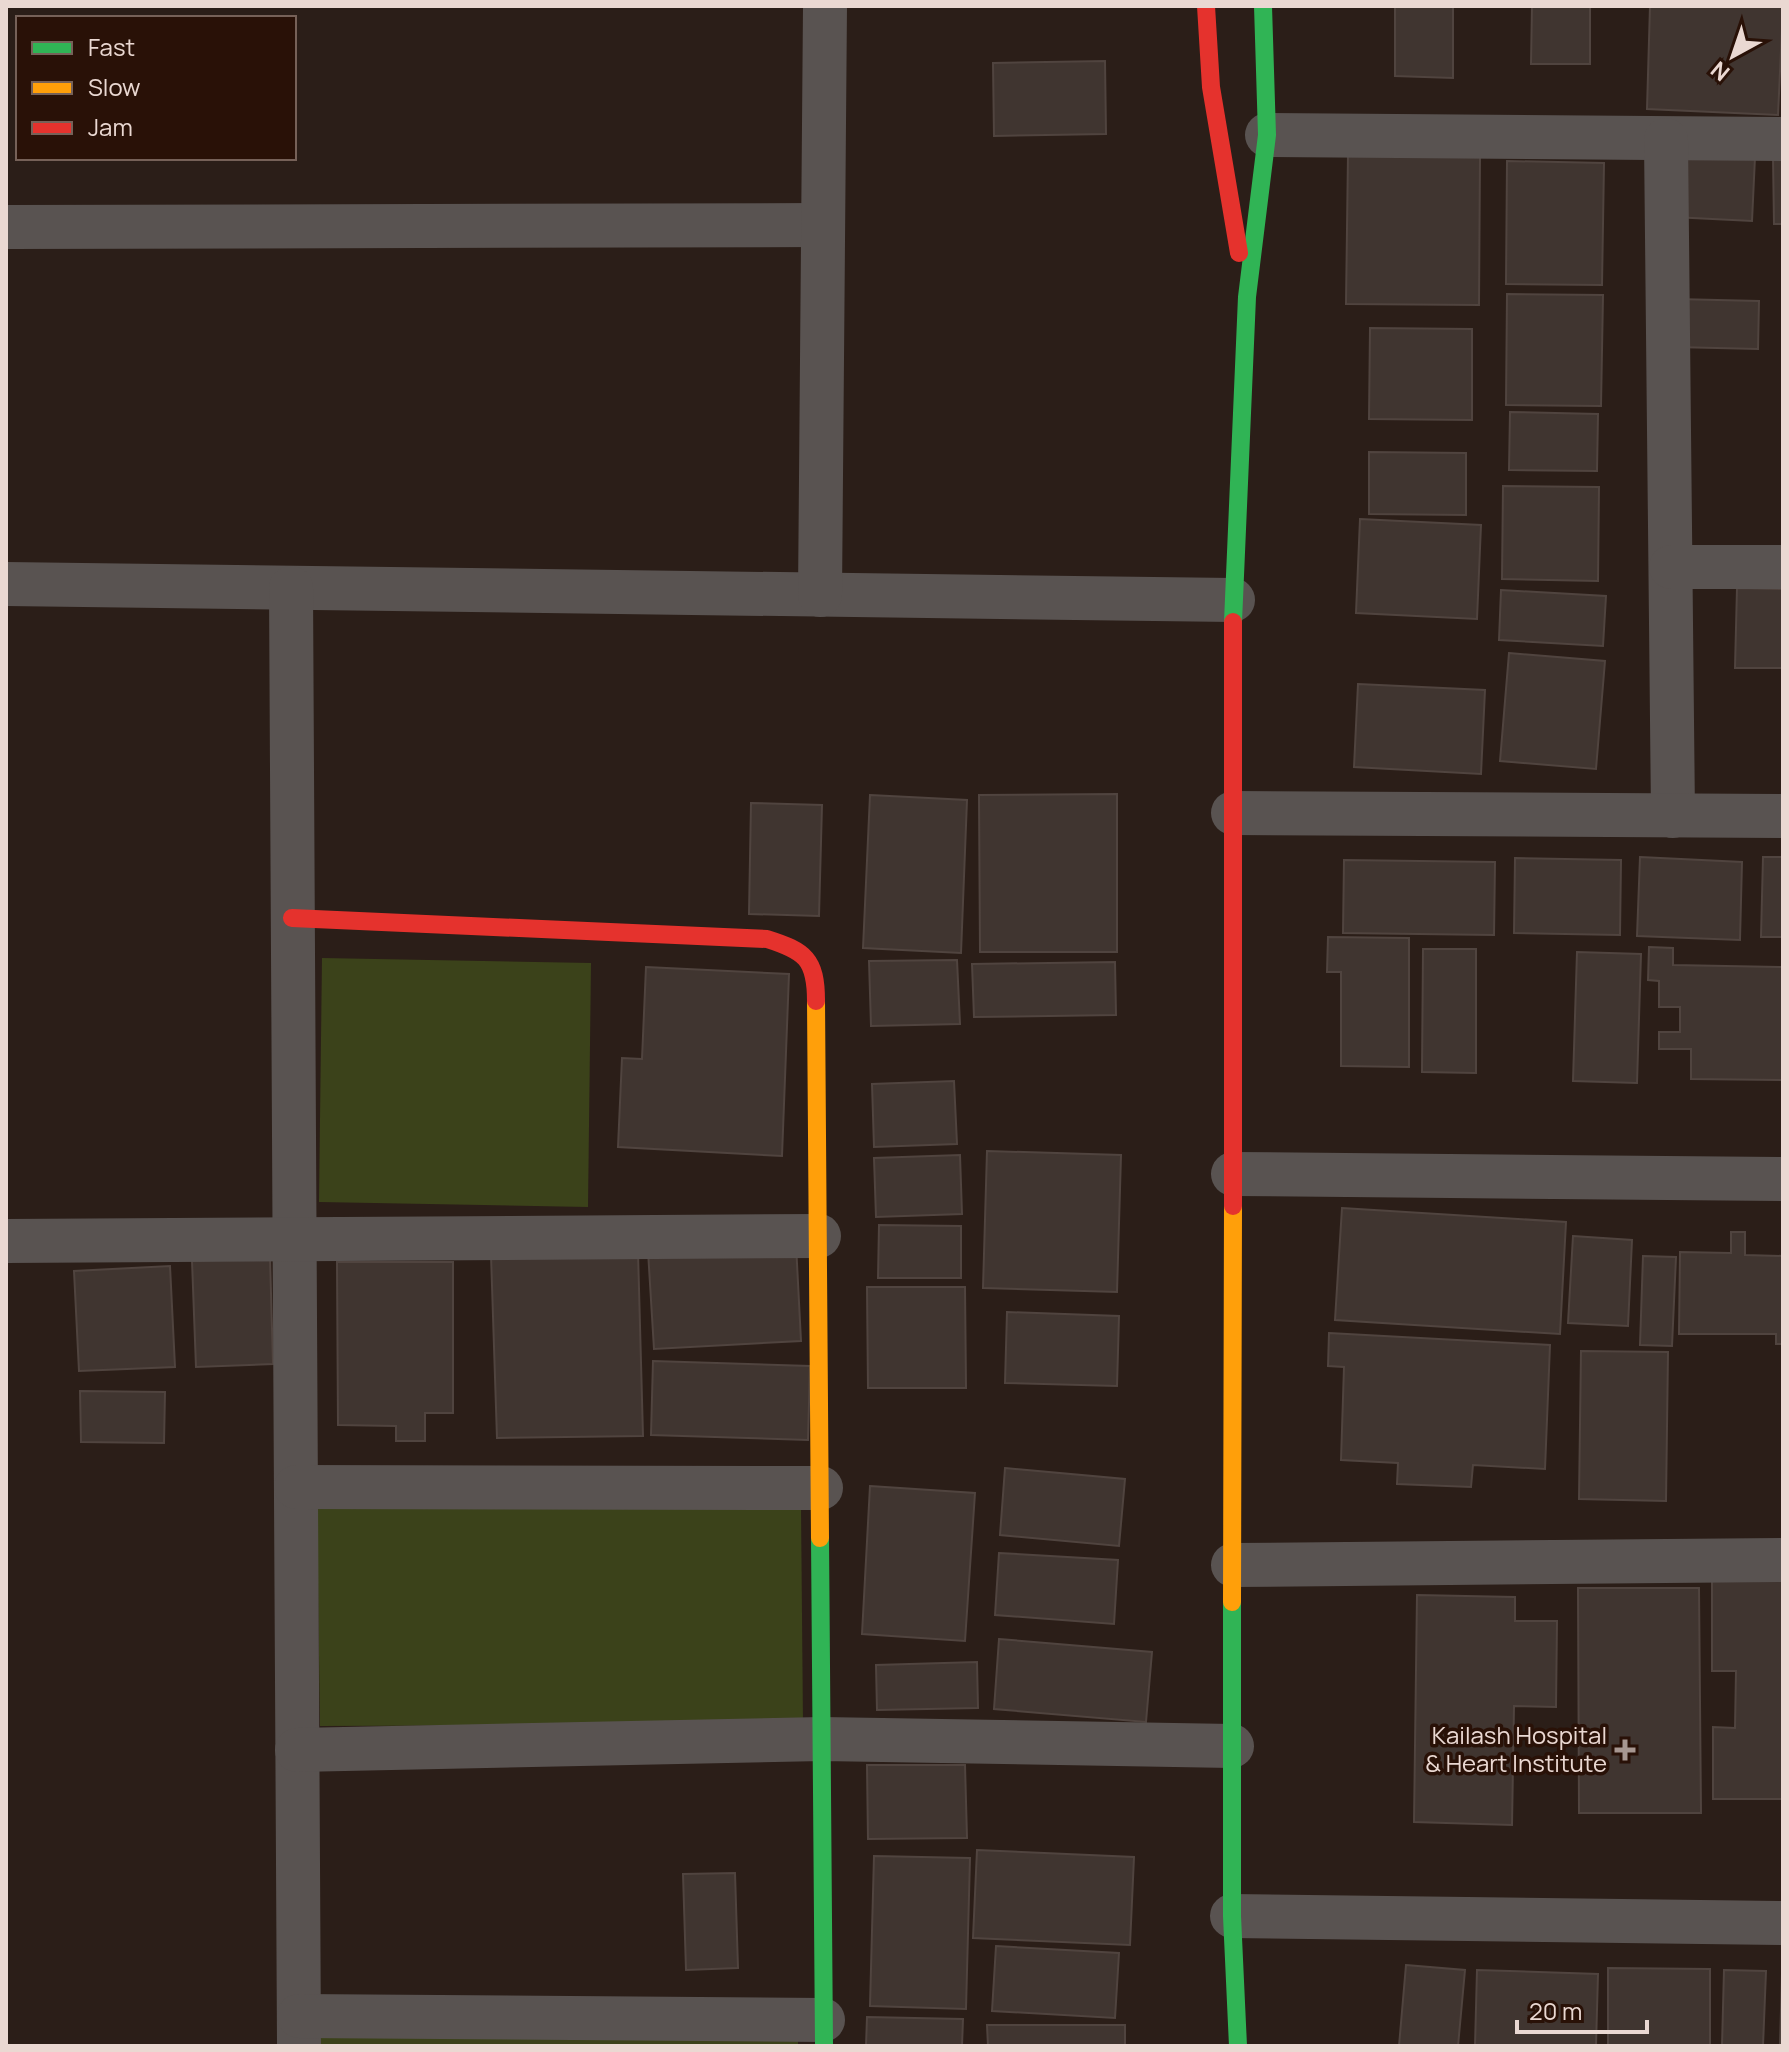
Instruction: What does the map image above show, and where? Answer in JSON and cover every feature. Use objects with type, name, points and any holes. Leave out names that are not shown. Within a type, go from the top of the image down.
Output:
[{"type":"street","points":[[820,595],[825,6]]},
{"type":"street","points":[[1206,6],[1211,87],[1247,297]]},
{"type":"street","points":[[1238,2046],[1232,1916],[1233,600],[1247,297],[1267,135],[1263,6]]},
{"type":"street","points":[[1267,135],[1783,139]]},
{"type":"street","points":[[1666,140],[1673,816]]},
{"type":"street","points":[[6,227],[823,225]]},
{"type":"street","points":[[1671,567],[1783,567]]},
{"type":"street","points":[[6,584],[1233,600]]},
{"type":"street","points":[[291,588],[292,918],[299,2031],[824,2033],[816,976],[798,949],[767,939],[292,918]]},
{"type":"street","points":[[1233,813],[1783,816]]},
{"type":"street","points":[[1233,1174],[1783,1179]]},
{"type":"street","points":[[6,1241],[819,1236]]},
{"type":"street","points":[[296,1487],[821,1488]]},
{"type":"street","points":[[1233,1565],[1783,1560]]},
{"type":"street","points":[[297,1750],[822,1739],[1232,1746]]},
{"type":"street","points":[[1232,1916],[1783,1923]]},
{"type":"green space","points":[[322,958],[591,963],[588,1207],[319,1202]]},
{"type":"green space","points":[[801,1507],[803,1724],[320,1726],[317,1509]]},
{"type":"green space","points":[[321,2024],[798,2027],[798,2046],[321,2046]]},
{"type":"building","points":[[1395,6],[1453,6],[1453,78],[1395,76]]},
{"type":"building","points":[[1532,6],[1590,6],[1590,64],[1531,64]]},
{"type":"building","points":[[1650,6],[1783,6],[1778,115],[1647,109]]},
{"type":"building","points":[[1105,61],[1106,134],[994,136],[993,63]]},
{"type":"building","points":[[1676,153],[1755,157],[1752,221],[1673,217]]},
{"type":"building","points":[[1348,154],[1480,155],[1479,305],[1346,304]]},
{"type":"building","points":[[1773,157],[1783,157],[1783,224],[1774,224]]},
{"type":"building","points":[[1507,161],[1604,163],[1602,285],[1506,284]]},
{"type":"building","points":[[1507,294],[1603,295],[1601,406],[1506,405]]},
{"type":"building","points":[[1676,299],[1759,301],[1758,349],[1675,347]]},
{"type":"building","points":[[1370,328],[1472,329],[1472,420],[1369,419]]},
{"type":"building","points":[[1510,412],[1598,414],[1597,471],[1509,470]]},
{"type":"building","points":[[1369,452],[1466,453],[1466,515],[1369,514]]},
{"type":"building","points":[[1503,486],[1599,487],[1598,581],[1502,579]]},
{"type":"building","points":[[1360,519],[1481,525],[1477,619],[1356,613]]},
{"type":"building","points":[[1737,588],[1783,589],[1783,668],[1735,668]]},
{"type":"building","points":[[1501,590],[1606,596],[1603,646],[1499,640]]},
{"type":"building","points":[[1509,653],[1605,661],[1596,769],[1500,761]]},
{"type":"building","points":[[1358,684],[1485,690],[1481,774],[1354,767]]},
{"type":"building","points":[[1117,794],[1117,952],[980,952],[979,795]]},
{"type":"building","points":[[870,795],[967,800],[961,953],[863,948]]},
{"type":"building","points":[[751,803],[822,805],[819,916],[749,914]]},
{"type":"building","points":[[1640,857],[1742,862],[1740,940],[1637,936]]},
{"type":"building","points":[[1763,857],[1783,857],[1783,937],[1761,937]]},
{"type":"building","points":[[1515,858],[1621,860],[1620,935],[1514,933]]},
{"type":"building","points":[[1344,860],[1495,862],[1494,935],[1343,933]]},
{"type":"building","points":[[1328,937],[1409,938],[1409,1067],[1341,1066],[1341,972],[1327,972]]},
{"type":"building","points":[[1649,947],[1673,948],[1673,965],[1783,967],[1783,1080],[1691,1079],[1691,1049],[1659,1049],[1659,1032],[1680,1032],[1680,1007],[1659,1007],[1659,981],[1648,980]]},
{"type":"building","points":[[1423,949],[1476,949],[1476,1073],[1422,1072]]},
{"type":"building","points":[[1577,952],[1641,954],[1637,1083],[1573,1081]]},
{"type":"building","points":[[957,960],[960,1024],[871,1026],[869,961]]},
{"type":"building","points":[[1115,962],[1116,1015],[974,1017],[972,964]]},
{"type":"building","points":[[646,967],[789,974],[782,1156],[618,1147],[622,1058],[642,1059]]},
{"type":"building","points":[[954,1081],[957,1144],[874,1147],[872,1084]]},
{"type":"building","points":[[987,1151],[1121,1155],[1117,1292],[983,1288]]},
{"type":"building","points":[[960,1155],[962,1214],[876,1217],[874,1158]]},
{"type":"building","points":[[1342,1208],[1566,1222],[1560,1334],[1335,1320]]},
{"type":"building","points":[[879,1225],[961,1226],[961,1278],[878,1278]]},
{"type":"building","points":[[1731,1232],[1745,1232],[1745,1255],[1783,1256],[1783,1344],[1776,1344],[1776,1334],[1679,1334],[1680,1252],[1731,1253]]},
{"type":"building","points":[[1573,1236],[1632,1240],[1628,1326],[1568,1323]]},
{"type":"building","points":[[796,1244],[801,1341],[654,1349],[648,1251]]},
{"type":"building","points":[[638,1252],[643,1436],[497,1438],[491,1255]]},
{"type":"building","points":[[1643,1256],[1676,1257],[1672,1346],[1640,1345]]},
{"type":"building","points":[[270,1258],[273,1364],[196,1367],[192,1261]]},
{"type":"building","points":[[337,1262],[453,1262],[453,1413],[425,1413],[425,1441],[396,1441],[396,1426],[338,1425]]},
{"type":"building","points":[[170,1266],[175,1367],[79,1371],[74,1271]]},
{"type":"building","points":[[867,1287],[965,1287],[966,1388],[868,1388]]},
{"type":"building","points":[[1007,1312],[1119,1316],[1117,1386],[1005,1383]]},
{"type":"building","points":[[1329,1333],[1550,1345],[1545,1469],[1473,1465],[1471,1487],[1397,1484],[1398,1463],[1341,1460],[1344,1367],[1328,1366]]},
{"type":"building","points":[[1581,1351],[1668,1352],[1666,1501],[1579,1499]]},
{"type":"building","points":[[653,1361],[810,1366],[808,1440],[651,1435]]},
{"type":"building","points":[[80,1391],[165,1392],[164,1443],[81,1442]]},
{"type":"building","points":[[1005,1468],[1125,1479],[1119,1546],[1000,1535]]},
{"type":"building","points":[[870,1486],[975,1493],[965,1641],[862,1634]]},
{"type":"building","points":[[999,1553],[1118,1560],[1114,1624],[995,1615]]},
{"type":"building","points":[[1712,1573],[1783,1573],[1783,1799],[1713,1799],[1713,1727],[1735,1728],[1736,1671],[1712,1671]]},
{"type":"building","points":[[1578,1588],[1699,1588],[1701,1813],[1579,1813]]},
{"type":"building","points":[[1417,1595],[1515,1597],[1515,1621],[1557,1621],[1556,1707],[1514,1706],[1512,1825],[1414,1822]]},
{"type":"building","points":[[999,1639],[1152,1652],[1146,1722],[994,1709]]},
{"type":"building","points":[[977,1662],[978,1708],[877,1710],[876,1665]]},
{"type":"building","points":[[867,1765],[965,1765],[967,1838],[868,1839]]},
{"type":"building","points":[[977,1850],[1134,1857],[1130,1945],[973,1938]]},
{"type":"building","points":[[874,1856],[970,1858],[966,2009],[870,2006]]},
{"type":"building","points":[[735,1873],[738,1968],[686,1970],[683,1874]]},
{"type":"building","points":[[996,1946],[1119,1953],[1115,2018],[992,2011]]},
{"type":"building","points":[[1406,1965],[1465,1970],[1458,2046],[1399,2046]]},
{"type":"building","points":[[1608,1968],[1710,1969],[1710,2046],[1608,2046]]},
{"type":"building","points":[[1477,1970],[1598,1974],[1596,2046],[1475,2046]]},
{"type":"building","points":[[1724,1970],[1766,1971],[1763,2046],[1722,2046]]},
{"type":"building","points":[[1782,1973],[1783,2046],[1780,2046]]},
{"type":"building","points":[[867,2017],[963,2019],[962,2046],[866,2046]]},
{"type":"building","points":[[987,2025],[1125,2025],[1125,2046],[988,2046]]},
{"type":"traffic: fast","points":[[1233,622],[1247,297],[1267,135],[1263,6]]},
{"type":"traffic: fast","points":[[820,1538],[824,2046]]},
{"type":"traffic: fast","points":[[1232,1602],[1232,1916],[1238,2046]]},
{"type":"traffic: slow","points":[[816,1001],[820,1538]]},
{"type":"traffic: slow","points":[[1232,1602],[1233,1206]]},
{"type":"traffic: jam","points":[[1206,6],[1211,87],[1239,253]]},
{"type":"traffic: jam","points":[[1233,622],[1233,1206]]},
{"type":"traffic: jam","points":[[292,918],[767,939],[791,948],[806,959],[814,975],[816,1001]]},
{"type":"place","name":"Kailash Hospital & Heart Institute","points":[[1625,1750]]}]
